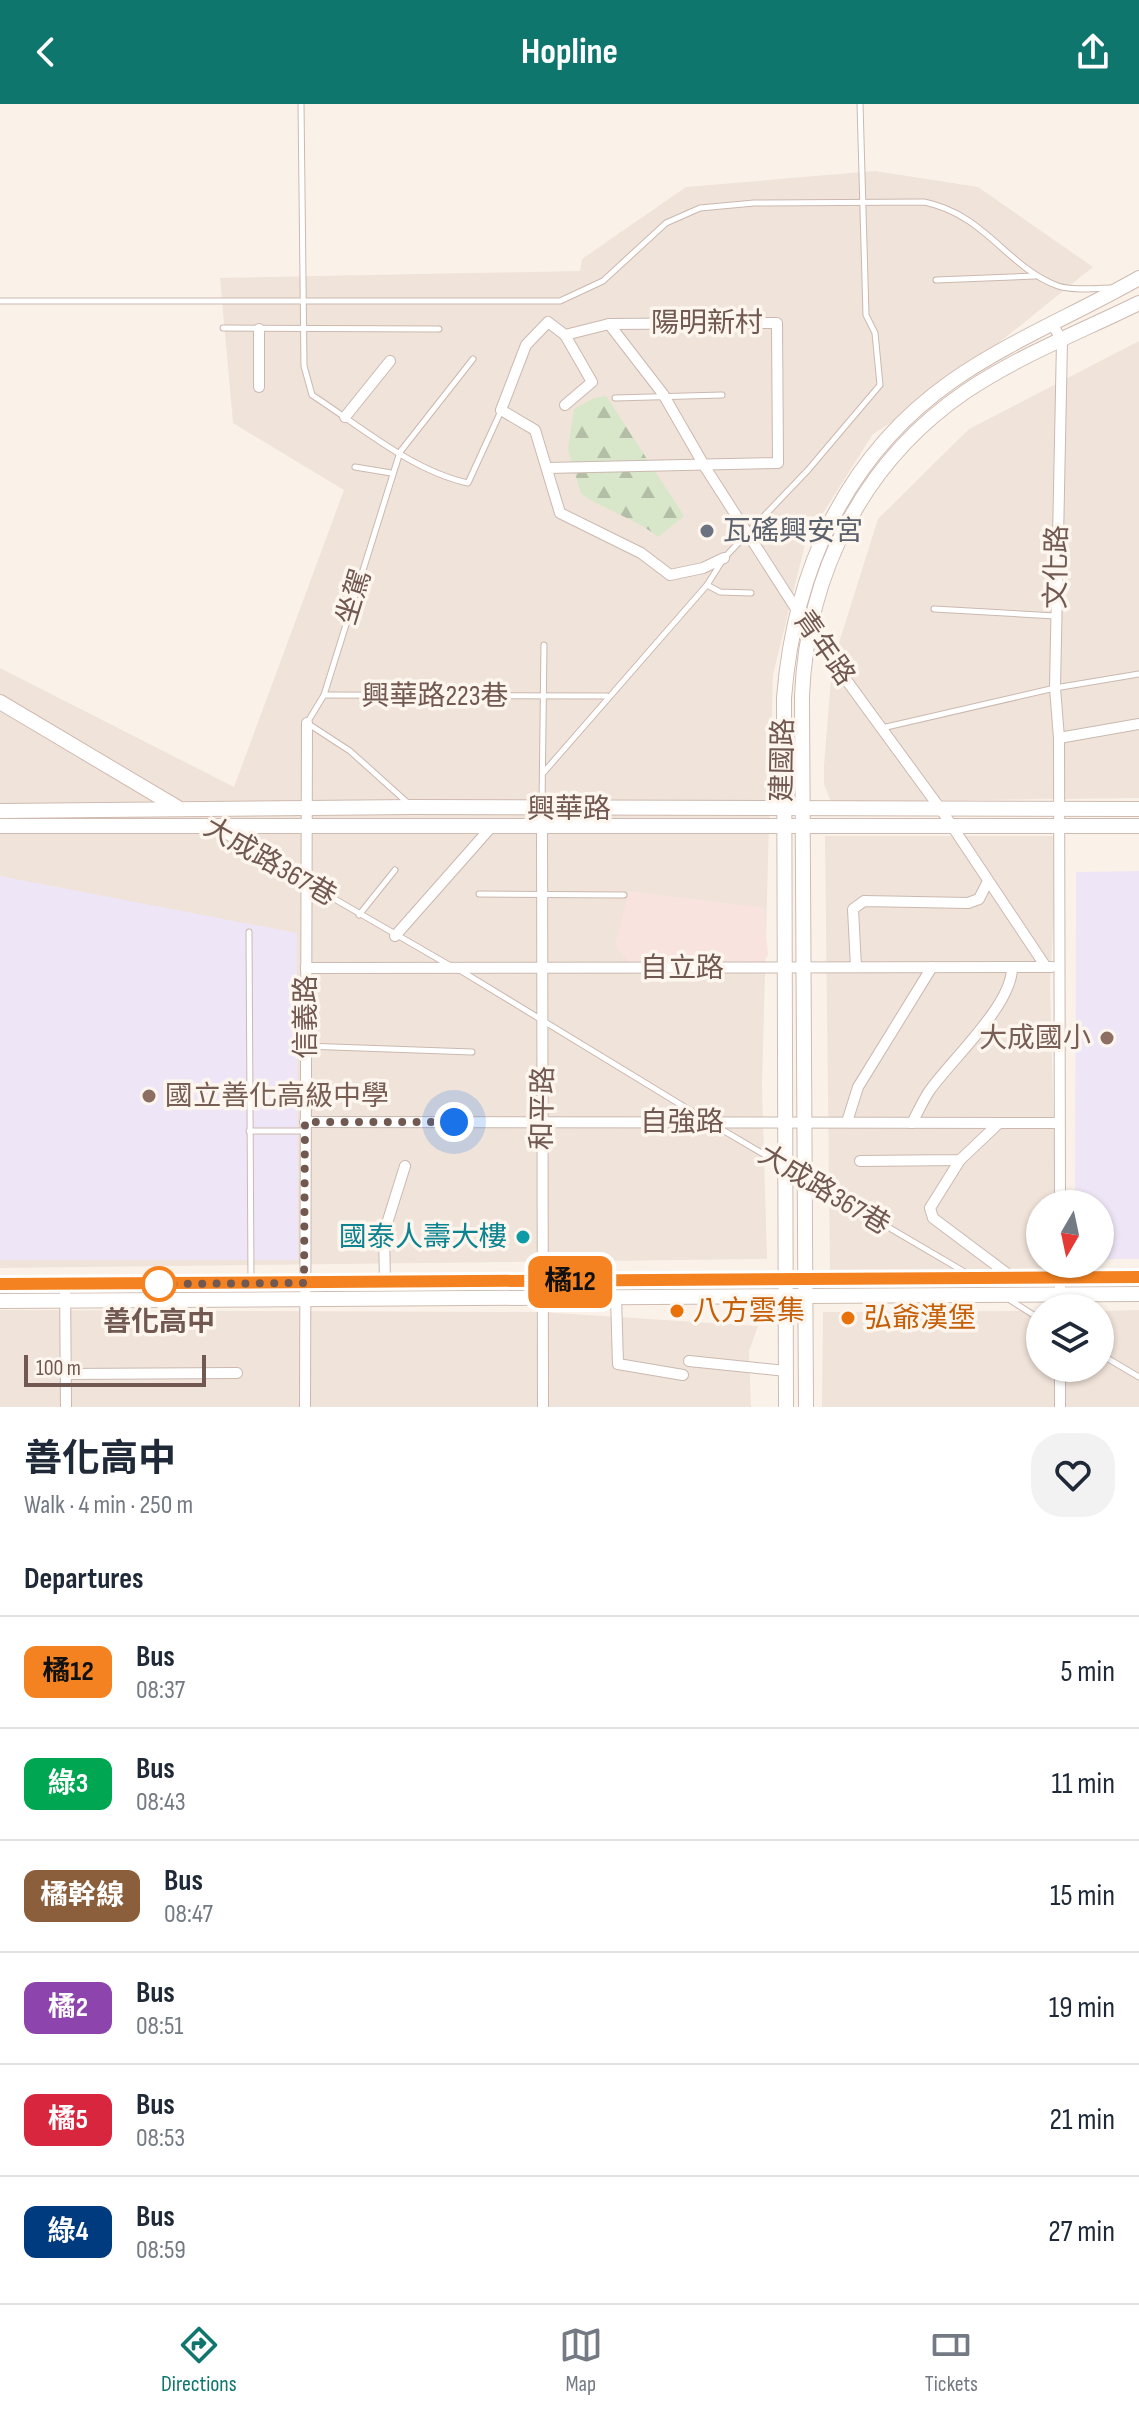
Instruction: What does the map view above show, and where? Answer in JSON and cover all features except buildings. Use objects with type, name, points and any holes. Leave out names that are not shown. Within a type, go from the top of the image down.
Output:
[{"type":"street","name":"建國路","points":[[786,1407],[784,698],[797,609],[827,524],[877,447],[954,380],[1139,278]]},
{"type":"street","name":"建國路","points":[[806,1407],[801,810],[803,676],[809,629],[840,533],[892,457],[937,413],[967,390],[1139,303]]},
{"type":"street","name":"陽明新村","points":[[501,410],[526,345],[548,322],[565,335],[609,324],[777,323],[778,463],[705,467],[547,468]]},
{"type":"street","name":"青年路","points":[[609,324],[663,394],[705,467],[809,629],[942,811],[987,883],[1052,967]]},
{"type":"street","points":[[1053,325],[1062,341]]},
{"type":"street","points":[[259,329],[259,387]]},
{"type":"street","points":[[565,335],[592,382],[565,405]]},
{"type":"street","name":"文化路","points":[[1059,818],[1059,738],[1055,688],[1062,341]]},
{"type":"street","points":[[345,417],[390,361]]},
{"type":"street","points":[[501,410],[535,430],[560,513],[641,553],[670,575],[703,568],[724,558]]},
{"type":"street","points":[[0,702],[180,810]]},
{"type":"street","name":"信義路","points":[[305,1407],[307,723]]},
{"type":"street","points":[[1059,738],[1139,724]]},
{"type":"street","name":"興華路","points":[[0,811],[412,807],[942,811],[1139,826]]},
{"type":"street","name":"和平路","points":[[542,809],[545,1025],[543,1407]]},
{"type":"street","name":"興華路","points":[[0,826],[951,825],[1139,809]]},
{"type":"street","points":[[1059,818],[1052,967],[1060,1190]]},
{"type":"street","points":[[395,936],[493,825]]},
{"type":"street","points":[[856,967],[853,909],[864,901],[968,903],[979,899],[987,883]]},
{"type":"street","points":[[847,1122],[858,1087],[932,967]]},
{"type":"street","points":[[912,1123],[929,1091],[984,1023],[1012,980],[1012,967]]},
{"type":"street","name":"自立路","points":[[306,968],[1052,967]]},
{"type":"street","name":"自強路","points":[[305,1126],[543,1122],[1059,1123]]},
{"type":"street","points":[[999,1123],[960,1160],[930,1208],[933,1218],[1013,1278]]},
{"type":"street","points":[[860,1161],[960,1160]]},
{"type":"street","points":[[385,1283],[384,1233],[405,1166]]},
{"type":"street","points":[[1114,1275],[1139,1277]]},
{"type":"street","points":[[0,1284],[976,1279],[1026,1276]]},
{"type":"street","points":[[65,1283],[66,1407]]},
{"type":"street","points":[[0,1301],[1001,1294],[1026,1297]]},
{"type":"street","points":[[1114,1296],[1139,1294]]},
{"type":"street","points":[[616,1297],[618,1364],[683,1375]]},
{"type":"street","points":[[689,1361],[786,1371]]},
{"type":"street","points":[[66,1374],[237,1373]]},
{"type":"street","points":[[1060,1382],[1060,1407]]},
{"type":"lane","points":[[301,104],[306,329],[304,366],[312,395],[447,479],[468,483],[501,410]]},
{"type":"lane","points":[[544,772],[607,696],[707,585],[724,558],[748,535],[880,385],[875,333],[866,315],[860,104]]},
{"type":"lane","points":[[0,301],[560,301],[603,281],[666,223],[700,208],[754,203],[924,202],[948,207],[1000,242],[1036,276],[1061,287],[1139,288]]},
{"type":"lane","points":[[936,280],[1036,276]]},
{"type":"lane","points":[[223,328],[439,329]]},
{"type":"lane","name":"坐駕","points":[[307,723],[324,695],[400,452],[473,359]]},
{"type":"lane","points":[[615,398],[663,394],[722,395]]},
{"type":"lane","points":[[355,467],[391,473]]},
{"type":"lane","points":[[707,585],[720,592],[751,593]]},
{"type":"lane","points":[[934,609],[1056,616]]},
{"type":"lane","name":"興華路223巷","points":[[542,809],[546,697],[544,645]]},
{"type":"lane","points":[[881,728],[1055,688],[1139,674]]},
{"type":"lane","name":"興華路223巷","points":[[324,695],[607,696]]},
{"type":"lane","points":[[307,723],[350,751],[412,807]]},
{"type":"lane","name":"大成路367巷","points":[[180,810],[455,968],[545,1025],[1026,1310]]},
{"type":"lane","name":"大成路367巷","points":[[359,915],[395,870]]},
{"type":"lane","points":[[479,894],[624,895]]},
{"type":"lane","points":[[249,932],[251,1284]]},
{"type":"lane","points":[[305,1046],[472,1052]]},
{"type":"lane","points":[[249,1131],[305,1126]]},
{"type":"lane","points":[[1114,1362],[1139,1377]]},
{"type":"shaded area","points":[[875,171],[978,187],[1093,267],[930,398],[873,434],[806,540],[773,675],[762,1086],[767,1259],[0,1268],[0,668],[234,787],[344,490],[233,423],[220,278],[580,271],[582,259],[686,187]]},
{"type":"shaded area","points":[[1139,341],[1139,798],[831,802],[824,784],[824,766],[832,665],[878,519],[969,429]]},
{"type":"shaded area","points":[[825,836],[1058,836],[1050,985],[1056,1190],[1026,1190],[1026,1272],[830,1271]]},
{"type":"shaded area","name":"大成國小","points":[[1139,871],[1139,1259],[1114,1259],[1114,1190],[1075,1190],[1076,872]]},
{"type":"shaded area","name":"國立善化高級中學","points":[[0,876],[297,933],[298,1260],[0,1260]]},
{"type":"shaded area","points":[[629,891],[764,908],[768,955],[764,962],[631,964],[615,946]]},
{"type":"shaded area","points":[[0,1310],[540,1312],[758,1326],[749,1351],[751,1407],[0,1407]]},
{"type":"shaded area","points":[[1139,1310],[1139,1407],[822,1407],[823,1312],[1026,1311],[1026,1382],[1114,1382],[1114,1311]]},
{"type":"green space","points":[[606,396],[684,516],[658,537],[581,494],[568,449],[574,409],[594,398]]},
{"type":"bus line","name":"橘12","points":[[0,1284],[1139,1277]]},
{"type":"place","name":"瓦磘興安宮","points":[[707,531]]},
{"type":"place","name":"大成國小","points":[[1107,1038]]},
{"type":"place","name":"國立善化高級中學","points":[[149,1096]]},
{"type":"place","name":"國泰人壽大樓","points":[[523,1237]]},
{"type":"place","name":"善化高中","points":[[159,1284]]},
{"type":"place","name":"八方雲集","points":[[677,1311]]},
{"type":"place","name":"弘爺漢堡","points":[[848,1318]]},
{"type":"route","points":[[159,1284],[304,1283],[305,1122],[454,1122]]}]
